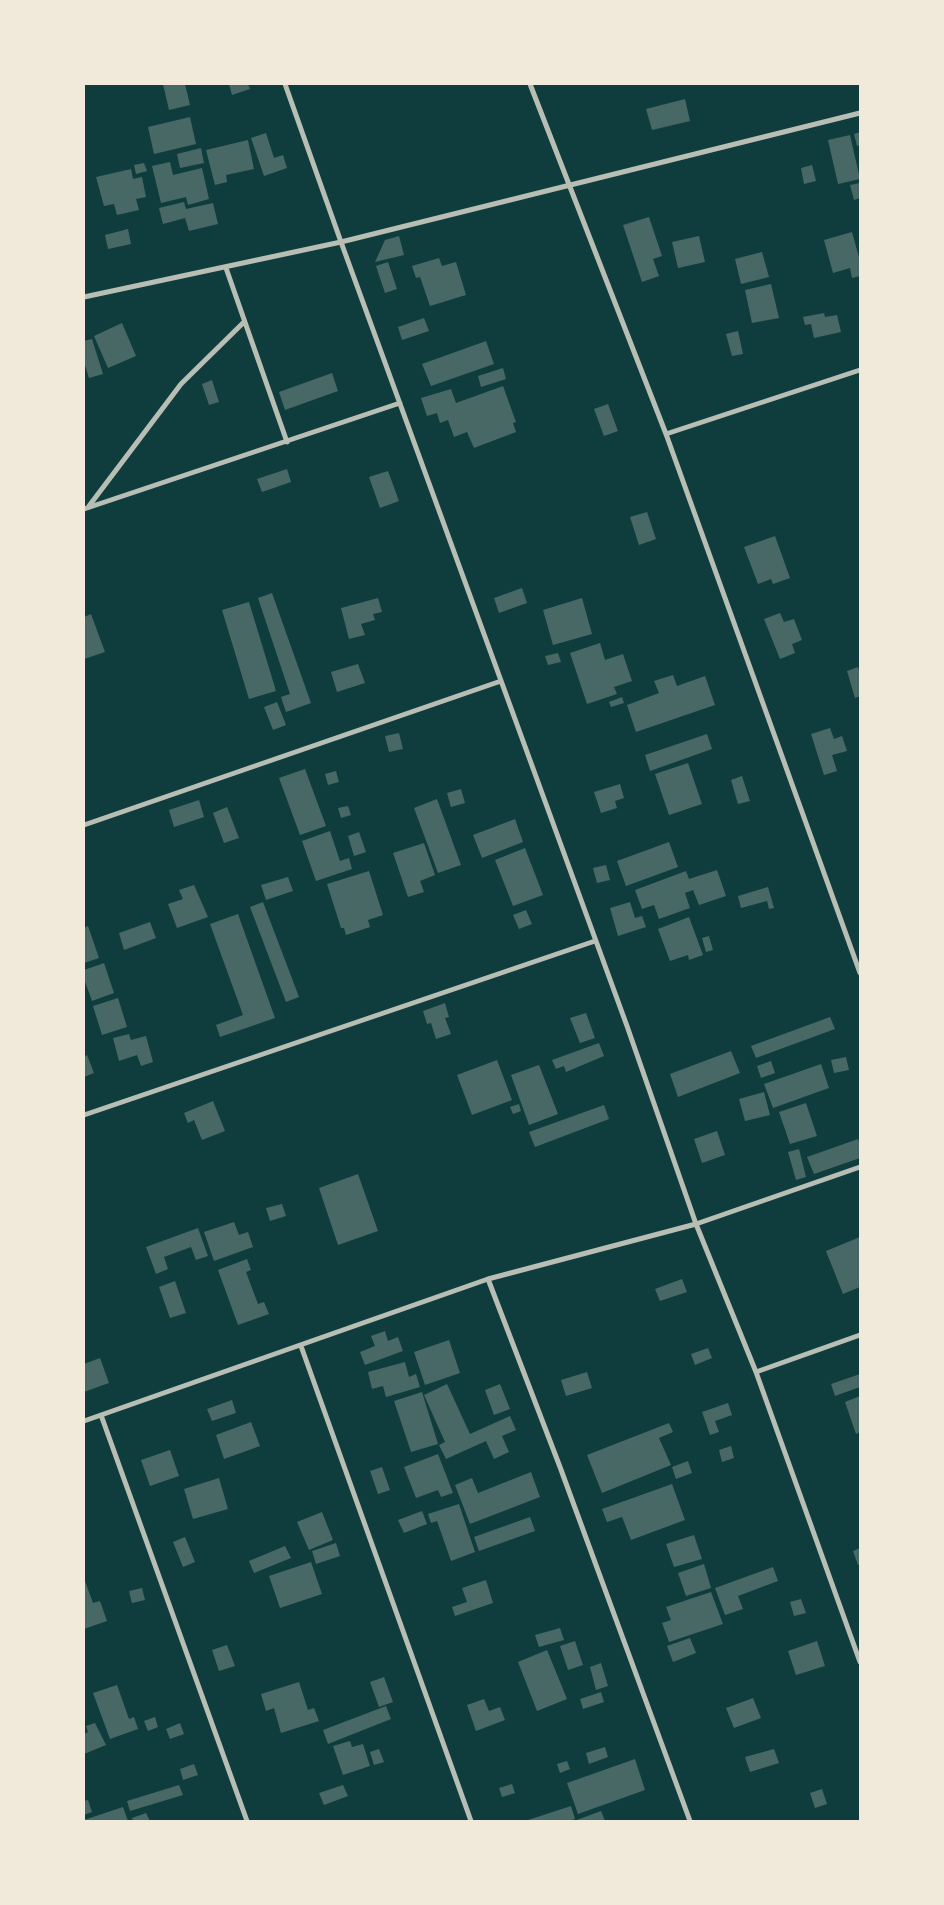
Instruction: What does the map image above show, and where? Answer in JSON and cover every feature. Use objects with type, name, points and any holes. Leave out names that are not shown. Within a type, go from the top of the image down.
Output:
[{"type":"street","points":[[285,84],[696,1224],[756,1372],[860,1662]]},
{"type":"street","points":[[530,84],[666,434],[860,973]]},
{"type":"street","points":[[84,297],[341,242],[860,113]]},
{"type":"street","points":[[226,268],[287,442]]},
{"type":"street","points":[[86,508],[181,384],[244,322]]},
{"type":"street","points":[[666,434],[860,370]]},
{"type":"street","points":[[86,508],[400,404]]},
{"type":"street","points":[[84,825],[501,681]]},
{"type":"street","points":[[84,1115],[595,941]]},
{"type":"street","points":[[84,1421],[488,1279],[696,1224],[860,1167]]},
{"type":"street","points":[[488,1279],[564,1476],[690,1821]]},
{"type":"street","points":[[756,1372],[860,1335]]},
{"type":"street","points":[[301,1346],[471,1821]]},
{"type":"street","points":[[101,1415],[247,1821]]},
{"type":"building","points":[[163,84],[185,84],[190,105],[169,110]]},
{"type":"building","points":[[229,84],[248,84],[250,89],[232,95]]},
{"type":"building","points":[[685,99],[690,121],[652,130],[646,109]]},
{"type":"building","points":[[190,117],[196,144],[154,154],[148,127]]},
{"type":"building","points":[[860,132],[860,145],[857,146],[854,134]]},
{"type":"building","points":[[266,133],[274,158],[283,155],[287,168],[264,176],[251,138]]},
{"type":"building","points":[[850,135],[860,179],[838,184],[828,140]]},
{"type":"building","points":[[248,140],[254,169],[226,175],[227,182],[215,185],[206,150]]},
{"type":"building","points":[[201,148],[204,163],[180,168],[177,154]]},
{"type":"building","points":[[170,162],[173,175],[202,168],[209,199],[188,205],[186,197],[161,203],[152,166]]},
{"type":"building","points":[[144,163],[147,171],[136,174],[134,165]]},
{"type":"building","points":[[812,165],[816,181],[804,184],[801,168]]},
{"type":"building","points":[[131,169],[133,179],[142,177],[146,197],[136,199],[139,210],[117,215],[114,204],[104,206],[96,177]]},
{"type":"building","points":[[860,183],[860,198],[854,200],[850,185]]},
{"type":"building","points":[[184,202],[186,209],[213,203],[218,224],[189,231],[185,218],[163,224],[159,208]]},
{"type":"building","points":[[649,217],[662,256],[653,259],[659,276],[642,282],[623,225]]},
{"type":"building","points":[[128,229],[131,244],[108,249],[105,235]]},
{"type":"building","points":[[852,232],[860,261],[860,276],[852,278],[850,268],[833,273],[824,240]]},
{"type":"building","points":[[399,236],[404,255],[375,262],[385,240]]},
{"type":"building","points":[[699,236],[705,262],[678,268],[672,242]]},
{"type":"building","points":[[762,252],[769,277],[741,284],[735,259]]},
{"type":"building","points":[[439,258],[442,266],[456,262],[466,295],[430,306],[420,277],[416,278],[412,266]]},
{"type":"building","points":[[388,262],[397,289],[385,293],[376,266]]},
{"type":"building","points":[[771,284],[779,318],[752,323],[745,290]]},
{"type":"building","points":[[824,313],[825,317],[837,315],[841,332],[814,338],[811,324],[805,325],[803,317]]},
{"type":"building","points":[[424,318],[429,331],[402,340],[398,327]]},
{"type":"building","points":[[122,323],[136,356],[108,368],[94,336]]},
{"type":"building","points":[[738,331],[743,354],[732,356],[726,334]]},
{"type":"building","points":[[92,339],[103,374],[89,378],[84,362],[84,341]]},
{"type":"building","points":[[486,341],[494,364],[431,386],[422,364]]},
{"type":"building","points":[[503,368],[506,379],[481,387],[478,376]]},
{"type":"building","points":[[332,373],[338,391],[285,410],[279,392]]},
{"type":"building","points":[[212,380],[219,402],[209,405],[202,384]]},
{"type":"building","points":[[503,386],[516,422],[513,423],[516,432],[474,448],[467,432],[454,437],[448,420],[440,423],[437,413],[427,416],[421,398],[451,389],[456,403]]},
{"type":"building","points":[[608,404],[618,431],[604,436],[594,409]]},
{"type":"building","points":[[287,469],[291,482],[262,492],[257,479]]},
{"type":"building","points":[[388,471],[399,501],[380,508],[369,477]]},
{"type":"building","points":[[647,512],[656,539],[639,545],[630,517]]},
{"type":"building","points":[[775,536],[790,578],[773,584],[771,579],[758,584],[744,547]]},
{"type":"building","points":[[522,588],[527,603],[499,613],[494,598]]},
{"type":"building","points":[[272,593],[311,703],[286,712],[281,697],[290,694],[258,598]]},
{"type":"building","points":[[378,598],[382,612],[373,614],[375,620],[361,624],[365,635],[349,639],[341,608]]},
{"type":"building","points":[[582,598],[592,634],[553,645],[543,610]]},
{"type":"building","points":[[249,602],[276,691],[249,699],[222,610]]},
{"type":"building","points":[[780,613],[784,622],[794,619],[802,640],[792,644],[795,653],[780,659],[764,619]]},
{"type":"building","points":[[91,614],[105,652],[84,659],[84,617]]},
{"type":"building","points":[[600,643],[605,660],[623,654],[632,681],[614,687],[617,694],[587,704],[570,653]]},
{"type":"building","points":[[558,653],[561,662],[548,665],[545,656]]},
{"type":"building","points":[[358,664],[365,683],[337,692],[331,672]]},
{"type":"building","points":[[858,667],[860,674],[860,696],[855,698],[847,671]]},
{"type":"building","points":[[673,675],[677,686],[705,676],[715,705],[636,732],[627,705],[659,693],[654,681]]},
{"type":"building","points":[[622,697],[624,703],[611,707],[609,702]]},
{"type":"building","points":[[277,702],[286,725],[273,730],[264,707]]},
{"type":"building","points":[[830,728],[834,739],[842,736],[847,751],[832,755],[837,771],[824,775],[811,734]]},
{"type":"building","points":[[399,733],[403,749],[389,752],[385,736]]},
{"type":"building","points":[[707,734],[712,749],[650,771],[645,755]]},
{"type":"building","points":[[688,763],[702,804],[669,815],[655,774]]},
{"type":"building","points":[[305,769],[326,826],[300,835],[279,778]]},
{"type":"building","points":[[336,771],[339,782],[328,785],[325,774]]},
{"type":"building","points":[[742,776],[750,801],[738,804],[731,780]]},
{"type":"building","points":[[620,784],[624,798],[615,801],[617,808],[601,813],[594,792]]},
{"type":"building","points":[[461,789],[465,803],[451,807],[447,793]]},
{"type":"building","points":[[437,799],[461,865],[438,873],[414,808]]},
{"type":"building","points":[[199,800],[204,817],[174,827],[169,810]]},
{"type":"building","points":[[348,806],[351,815],[341,818],[338,808]]},
{"type":"building","points":[[227,807],[239,838],[224,843],[213,813]]},
{"type":"building","points":[[515,819],[523,842],[482,858],[473,835]]},
{"type":"building","points":[[330,831],[340,861],[349,858],[352,869],[316,881],[302,841]]},
{"type":"building","points":[[359,832],[366,852],[354,856],[348,836]]},
{"type":"building","points":[[669,842],[678,867],[626,886],[617,861]]},
{"type":"building","points":[[424,843],[435,875],[420,881],[424,892],[408,897],[393,853]]},
{"type":"building","points":[[525,848],[543,895],[513,906],[495,860]]},
{"type":"building","points":[[606,865],[610,880],[597,883],[593,868]]},
{"type":"building","points":[[717,870],[726,896],[699,905],[693,890],[685,893],[690,908],[659,919],[654,905],[642,909],[635,890],[686,871],[689,879]]},
{"type":"building","points":[[369,871],[383,915],[368,920],[370,927],[346,935],[344,928],[341,928],[327,884]]},
{"type":"building","points":[[288,877],[293,891],[266,900],[261,885]]},
{"type":"building","points":[[194,885],[208,917],[177,928],[168,904],[183,899],[179,890]]},
{"type":"building","points":[[768,887],[774,908],[769,909],[767,901],[741,908],[738,896]]},
{"type":"building","points":[[263,902],[299,997],[286,1002],[250,907]]},
{"type":"building","points":[[630,902],[635,918],[642,916],[646,927],[618,936],[610,908]]},
{"type":"building","points":[[526,910],[532,924],[519,929],[513,915]]},
{"type":"building","points":[[238,914],[275,1018],[220,1037],[216,1025],[243,1015],[210,924]]},
{"type":"building","points":[[689,917],[703,955],[689,960],[688,955],[670,961],[658,929]]},
{"type":"building","points":[[150,922],[156,938],[124,950],[119,933]]},
{"type":"building","points":[[88,926],[99,958],[84,963],[84,928]]},
{"type":"building","points":[[709,936],[713,950],[706,952],[702,938]]},
{"type":"building","points":[[104,963],[114,993],[92,1001],[84,979],[84,970]]},
{"type":"building","points":[[118,998],[127,1027],[102,1035],[93,1006]]},
{"type":"building","points":[[445,1003],[449,1017],[445,1018],[451,1034],[436,1039],[431,1023],[427,1024],[423,1011]]},
{"type":"building","points":[[586,1013],[595,1038],[580,1043],[570,1018]]},
{"type":"building","points":[[830,1017],[835,1029],[756,1058],[751,1046]]},
{"type":"building","points":[[129,1034],[131,1040],[146,1036],[153,1062],[141,1066],[137,1055],[119,1061],[113,1038]]},
{"type":"building","points":[[599,1043],[604,1056],[566,1072],[564,1066],[556,1069],[552,1060]]},
{"type":"building","points":[[731,1051],[740,1073],[678,1097],[670,1074]]},
{"type":"building","points":[[87,1055],[94,1073],[84,1077],[84,1057]]},
{"type":"building","points":[[846,1057],[849,1070],[834,1073],[831,1060]]},
{"type":"building","points":[[497,1060],[512,1100],[472,1115],[457,1075]]},
{"type":"building","points":[[771,1061],[775,1073],[761,1078],[757,1066]]},
{"type":"building","points":[[821,1064],[829,1088],[773,1108],[764,1084]]},
{"type":"building","points":[[539,1065],[558,1114],[529,1125],[511,1075]]},
{"type":"building","points":[[764,1092],[770,1115],[745,1121],[739,1099]]},
{"type":"building","points":[[213,1101],[225,1131],[202,1140],[194,1120],[188,1123],[184,1113]]},
{"type":"building","points":[[806,1103],[817,1136],[790,1144],[779,1112]]},
{"type":"building","points":[[519,1104],[521,1111],[513,1114],[510,1107]]},
{"type":"building","points":[[604,1105],[609,1119],[535,1147],[529,1132]]},
{"type":"building","points":[[717,1131],[725,1155],[702,1163],[694,1139]]},
{"type":"building","points":[[858,1139],[860,1158],[814,1174],[807,1157]]},
{"type":"building","points":[[799,1149],[806,1177],[796,1180],[788,1152]]},
{"type":"building","points":[[358,1174],[378,1231],[338,1245],[319,1188]]},
{"type":"building","points":[[282,1204],[286,1216],[270,1221],[266,1208]]},
{"type":"building","points":[[234,1222],[239,1235],[248,1232],[253,1247],[214,1261],[204,1232]]},
{"type":"building","points":[[198,1228],[208,1256],[196,1260],[191,1247],[164,1257],[168,1269],[156,1274],[146,1247]]},
{"type":"building","points":[[860,1237],[860,1287],[843,1294],[826,1251]]},
{"type":"building","points":[[247,1259],[251,1270],[246,1272],[258,1304],[264,1302],[269,1314],[238,1325],[218,1270]]},
{"type":"building","points":[[682,1279],[687,1292],[660,1301],[655,1289]]},
{"type":"building","points":[[175,1281],[186,1313],[170,1318],[159,1287]]},
{"type":"building","points":[[385,1331],[388,1341],[398,1337],[403,1351],[365,1365],[360,1352],[375,1346],[371,1336]]},
{"type":"building","points":[[449,1340],[460,1373],[425,1385],[414,1352]]},
{"type":"building","points":[[708,1348],[712,1358],[695,1365],[691,1354]]},
{"type":"building","points":[[100,1358],[109,1383],[84,1392],[84,1364]]},
{"type":"building","points":[[405,1362],[409,1377],[416,1374],[420,1387],[386,1397],[383,1386],[372,1389],[368,1372]]},
{"type":"building","points":[[587,1372],[592,1388],[566,1396],[561,1380]]},
{"type":"building","points":[[860,1374],[860,1387],[835,1396],[831,1384]]},
{"type":"building","points":[[447,1384],[470,1434],[510,1416],[516,1430],[502,1436],[509,1452],[494,1459],[486,1441],[446,1459],[439,1445],[445,1442],[424,1395]]},
{"type":"building","points":[[500,1384],[510,1409],[494,1415],[485,1390]]},
{"type":"building","points":[[422,1392],[438,1444],[411,1452],[394,1401]]},
{"type":"building","points":[[860,1396],[860,1432],[856,1434],[845,1402]]},
{"type":"building","points":[[232,1400],[236,1413],[212,1421],[207,1409]]},
{"type":"building","points":[[728,1403],[732,1415],[715,1421],[719,1432],[710,1435],[702,1412]]},
{"type":"building","points":[[251,1422],[260,1446],[224,1459],[216,1435]]},
{"type":"building","points":[[669,1423],[673,1432],[659,1438],[671,1465],[602,1493],[587,1455]]},
{"type":"building","points":[[731,1446],[734,1458],[722,1462],[719,1450]]},
{"type":"building","points":[[170,1450],[179,1476],[150,1486],[141,1460]]},
{"type":"building","points":[[438,1454],[453,1493],[441,1497],[438,1490],[416,1498],[404,1467]]},
{"type":"building","points":[[688,1461],[692,1473],[676,1479],[672,1467]]},
{"type":"building","points":[[382,1467],[390,1490],[378,1494],[370,1471]]},
{"type":"building","points":[[531,1472],[540,1497],[470,1524],[455,1485],[472,1478],[478,1493]]},
{"type":"building","points":[[219,1478],[228,1509],[193,1519],[184,1489]]},
{"type":"building","points":[[672,1484],[685,1520],[631,1540],[622,1517],[607,1522],[602,1509]]},
{"type":"building","points":[[459,1504],[475,1552],[451,1561],[437,1521],[431,1523],[428,1514]]},
{"type":"building","points":[[422,1511],[427,1524],[404,1533],[398,1520]]},
{"type":"building","points":[[322,1512],[333,1540],[309,1550],[297,1522]]},
{"type":"building","points":[[530,1517],[535,1531],[479,1551],[474,1537]]},
{"type":"building","points":[[694,1535],[702,1559],[674,1567],[666,1544]]},
{"type":"building","points":[[185,1537],[195,1562],[183,1567],[173,1542]]},
{"type":"building","points":[[336,1543],[340,1556],[316,1564],[312,1551]]},
{"type":"building","points":[[285,1546],[291,1558],[254,1573],[249,1561]]},
{"type":"building","points":[[860,1548],[860,1564],[858,1565],[853,1551]]},
{"type":"building","points":[[311,1562],[322,1594],[280,1608],[269,1576]]},
{"type":"building","points":[[704,1564],[711,1588],[686,1596],[678,1573]]},
{"type":"building","points":[[773,1567],[778,1581],[738,1596],[743,1609],[725,1615],[715,1588]]},
{"type":"building","points":[[486,1580],[493,1603],[455,1616],[452,1607],[467,1602],[462,1588]]},
{"type":"building","points":[[84,1581],[93,1603],[100,1601],[107,1621],[84,1629]]},
{"type":"building","points":[[142,1588],[145,1600],[132,1603],[129,1591]]},
{"type":"building","points":[[711,1592],[723,1624],[669,1642],[662,1623],[671,1620],[666,1607]]},
{"type":"building","points":[[801,1599],[806,1613],[794,1616],[790,1602]]},
{"type":"building","points":[[560,1628],[564,1640],[539,1647],[535,1635]]},
{"type":"building","points":[[690,1638],[696,1653],[673,1662],[667,1646]]},
{"type":"building","points":[[575,1641],[583,1665],[568,1670],[560,1646]]},
{"type":"building","points":[[817,1641],[825,1666],[796,1675],[788,1651]]},
{"type":"building","points":[[227,1645],[235,1666],[219,1671],[212,1650]]},
{"type":"building","points":[[547,1650],[567,1699],[537,1711],[518,1662]]},
{"type":"building","points":[[601,1663],[608,1686],[596,1690],[590,1667]]},
{"type":"building","points":[[384,1677],[393,1702],[379,1707],[370,1682]]},
{"type":"building","points":[[299,1682],[308,1710],[314,1708],[319,1721],[281,1733],[274,1708],[266,1711],[261,1694]]},
{"type":"building","points":[[117,1685],[129,1719],[134,1717],[138,1729],[110,1739],[93,1693]]},
{"type":"building","points":[[601,1692],[604,1702],[583,1709],[580,1699]]},
{"type":"building","points":[[753,1698],[761,1718],[734,1728],[726,1708]]},
{"type":"building","points":[[484,1699],[489,1711],[500,1707],[505,1720],[476,1731],[467,1705]]},
{"type":"building","points":[[386,1706],[391,1719],[328,1744],[323,1730]]},
{"type":"building","points":[[155,1717],[158,1727],[148,1731],[144,1721]]},
{"type":"building","points":[[95,1723],[106,1745],[84,1754],[84,1734],[88,1732],[86,1726]]},
{"type":"building","points":[[180,1723],[184,1734],[170,1739],[166,1729]]},
{"type":"building","points":[[350,1741],[352,1747],[363,1744],[370,1766],[343,1775],[333,1746]]},
{"type":"building","points":[[605,1747],[608,1757],[589,1764],[586,1753]]},
{"type":"building","points":[[379,1749],[384,1762],[374,1765],[370,1752]]},
{"type":"building","points":[[774,1749],[779,1763],[750,1772],[745,1757]]},
{"type":"building","points":[[635,1759],[645,1790],[578,1814],[567,1783]]},
{"type":"building","points":[[567,1761],[570,1769],[560,1773],[557,1764]]},
{"type":"building","points":[[194,1764],[198,1775],[183,1780],[180,1769]]},
{"type":"building","points":[[512,1784],[515,1793],[502,1797],[499,1788]]},
{"type":"building","points":[[179,1785],[183,1795],[130,1811],[127,1801]]},
{"type":"building","points":[[343,1785],[348,1796],[324,1805],[319,1793]]},
{"type":"building","points":[[822,1789],[827,1804],[815,1808],[810,1793]]},
{"type":"building","points":[[88,1800],[92,1812],[84,1815],[84,1801]]},
{"type":"building","points":[[571,1806],[575,1819],[568,1821],[525,1821]]},
{"type":"building","points":[[123,1807],[128,1821],[84,1821],[84,1820]]},
{"type":"building","points":[[601,1811],[605,1821],[574,1821]]},
{"type":"building","points":[[146,1813],[150,1821],[133,1821],[132,1818]]}]
